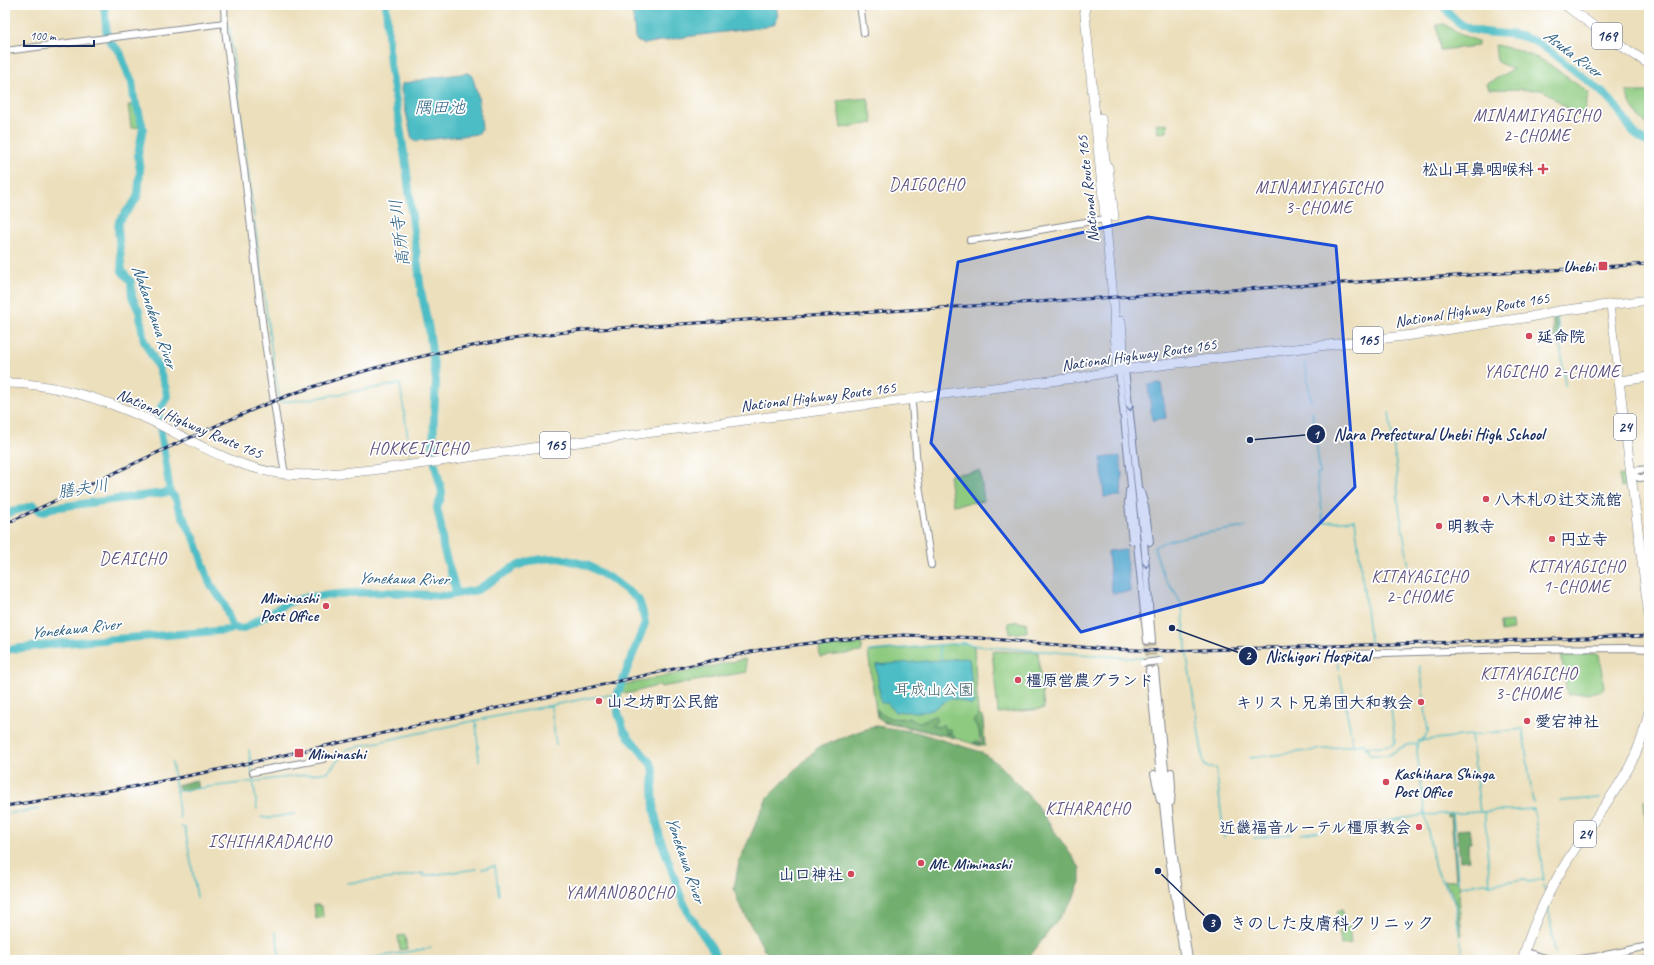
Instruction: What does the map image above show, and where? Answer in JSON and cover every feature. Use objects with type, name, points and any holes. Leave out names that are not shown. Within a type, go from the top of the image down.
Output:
[{"type":"highway","name":"National Route 165","points":[[1084,5],[1103,219],[1122,370]]},
{"type":"highway","name":"National Route 165","points":[[1088,5],[1104,146],[1122,370]]},
{"type":"highway","name":"169","points":[[1566,5],[1620,45],[1649,64]]},
{"type":"highway","points":[[1104,146],[1114,217]]},
{"type":"highway","name":"National Highway Route 165","points":[[5,383],[41,386],[82,394],[112,404],[152,421],[212,452],[248,467],[286,474],[325,474],[390,468],[636,433],[913,399],[919,397],[1083,377],[1122,370],[1412,334],[1530,317],[1558,311],[1649,300]]},
{"type":"highway","points":[[1619,381],[1649,377]]},
{"type":"highway","name":"24","points":[[1619,381],[1649,616]]},
{"type":"highway","name":"24","points":[[1524,956],[1535,924],[1556,879],[1632,764],[1646,728],[1649,711]]},
{"type":"main road","points":[[1610,305],[1619,381]]},
{"type":"street","points":[[224,5],[224,30],[245,177],[264,336],[286,474]]},
{"type":"street","points":[[860,5],[864,33]]},
{"type":"street","points":[[5,51],[225,22]]},
{"type":"street","points":[[970,240],[1018,235],[1068,224],[1103,219]]},
{"type":"street","points":[[1122,370],[1144,542],[1149,641],[1130,467],[1122,370]]},
{"type":"street","points":[[913,399],[912,404],[918,478],[931,565]]},
{"type":"street","points":[[1130,467],[1128,503],[1132,541]]},
{"type":"street","points":[[1631,473],[1638,470],[1649,469]]},
{"type":"street","points":[[1136,473],[1145,506],[1150,542]]},
{"type":"street","points":[[1631,473],[1639,478],[1649,477]]},
{"type":"street","points":[[1350,654],[1516,649],[1649,649]]},
{"type":"street","points":[[1143,663],[1160,661]]},
{"type":"street","points":[[1152,670],[1167,819],[1189,960]]},
{"type":"street","points":[[253,772],[323,758]]},
{"type":"street","points":[[1171,772],[1172,787],[1167,819],[1168,851],[1184,960]]},
{"type":"street","points":[[1154,774],[1156,789],[1167,819]]},
{"type":"street","points":[[1524,956],[1565,959],[1649,946]]},
{"type":"highlighted area","points":[[1148,217],[1336,246],[1355,487],[1263,582],[1081,632],[931,443],[958,262]]},
{"type":"green space","points":[[1444,24],[1459,34],[1478,41],[1478,46],[1440,50],[1437,25]]},
{"type":"green space","points":[[1495,45],[1519,50],[1546,62],[1589,93],[1584,112],[1574,114],[1543,90],[1489,89],[1487,84],[1513,69],[1497,62]]},
{"type":"green space","points":[[1626,92],[1649,92],[1649,126],[1635,111]]},
{"type":"green space","points":[[868,98],[873,123],[841,128],[837,101]]},
{"type":"green space","points":[[128,105],[134,105],[140,127],[131,128]]},
{"type":"green space","points":[[1167,123],[1167,132],[1158,133],[1156,124]]},
{"type":"green space","points":[[1552,318],[1556,318],[1560,341],[1557,344],[1555,343]]},
{"type":"green space","points":[[980,471],[984,501],[953,505],[949,475]]},
{"type":"green space","points":[[1619,475],[1627,476],[1628,486],[1621,487]]},
{"type":"green space","points":[[1019,621],[1019,623],[1026,622],[1027,632],[1010,634],[1008,623]]},
{"type":"green space","points":[[1512,621],[1513,630],[1501,632],[1500,622]]},
{"type":"green space","points":[[858,643],[862,645],[861,652],[820,657],[819,647]]},
{"type":"green space","name":"耳成山公園","points":[[963,643],[974,646],[980,746],[945,735],[885,723],[877,718],[868,652]]},
{"type":"green space","name":"橿原営農グランド","points":[[992,651],[1038,652],[1044,709],[998,713]]},
{"type":"green space","points":[[1561,653],[1599,654],[1604,687],[1602,691],[1567,694]]},
{"type":"green space","points":[[745,659],[747,672],[661,687],[660,685],[631,693],[620,693],[624,685]]},
{"type":"green space","points":[[877,709],[880,713],[887,717],[909,718],[916,722],[936,716],[938,720],[932,725],[939,727],[943,724],[945,729],[952,730],[950,733],[945,733],[953,734],[955,738],[883,721],[878,717]]},
{"type":"green space","points":[[979,714],[983,718],[985,746],[973,743],[976,741],[981,743],[982,741],[978,728],[973,721]]},
{"type":"green space","points":[[876,726],[916,732],[981,752],[1000,765],[1035,803],[1080,868],[1080,882],[1072,901],[1027,960],[781,960],[765,951],[738,902],[734,888],[739,862],[767,798],[817,748]]},
{"type":"green space","points":[[196,780],[198,788],[180,791],[177,785]]},
{"type":"green space","points":[[1649,799],[1649,869],[1644,800]]},
{"type":"green space","points":[[1447,815],[1452,815],[1457,880],[1460,886],[1459,903],[1462,935],[1460,935],[1455,900],[1449,887],[1444,881],[1456,880],[1451,817],[1447,817]]},
{"type":"green space","points":[[1469,829],[1471,843],[1468,843],[1469,860],[1460,861],[1457,830]]},
{"type":"green space","points":[[314,905],[319,905],[322,907],[323,917],[316,919]]},
{"type":"green space","points":[[1342,909],[1344,925],[1349,925],[1351,944],[1341,945],[1337,912]]},
{"type":"green space","points":[[405,935],[407,949],[400,950],[398,936]]},
{"type":"water","points":[[632,5],[776,5],[778,18],[774,24],[765,27],[684,37],[644,44],[637,41],[635,37]]},
{"type":"water","name":"隅田池","points":[[468,73],[472,75],[478,96],[482,128],[478,134],[416,141],[412,139],[401,90],[402,84],[430,78]]},
{"type":"water","points":[[1161,383],[1166,418],[1152,420],[1148,385]]},
{"type":"water","points":[[1120,456],[1122,474],[1121,496],[1104,497],[1101,458]]},
{"type":"water","points":[[1126,550],[1130,592],[1112,593],[1108,553],[1109,551]]},
{"type":"water","points":[[965,658],[969,659],[974,703],[971,705],[963,701],[952,699],[928,711],[895,712],[887,703],[881,703],[876,665]]},
{"type":"water","points":[[1649,952],[1649,960],[1605,960]]},
{"type":"waterway","name":"Nakanokawa River","points":[[104,5],[107,35]]},
{"type":"waterway","name":"高所寺川","points":[[386,5],[390,64],[406,165],[421,291],[429,329],[436,381],[433,458]]},
{"type":"waterway","name":"Asuka River","points":[[1443,5],[1454,18],[1464,26],[1476,31],[1511,34],[1523,37],[1543,46],[1605,95],[1616,106],[1632,130],[1642,140],[1649,143]]},
{"type":"waterway","points":[[229,27],[271,347],[280,402],[310,399],[400,384],[411,459],[433,456]]},
{"type":"waterway","name":"Nakanokawa River","points":[[110,42],[120,52],[132,81],[134,99],[143,128],[138,155],[140,171],[138,195],[119,221],[118,228],[122,271],[131,282],[132,297],[139,311],[144,341],[158,367],[166,389],[167,397],[161,407],[158,419]]},
{"type":"waterway","points":[[1557,316],[1565,385]]},
{"type":"waterway","points":[[1305,362],[1311,401]]},
{"type":"waterway","points":[[1312,411],[1320,473],[1317,474],[1322,510]]},
{"type":"waterway","points":[[1389,412],[1397,472],[1398,501],[1411,580]]},
{"type":"waterway","name":"Nakanokawa River","points":[[161,432],[170,492],[176,499],[178,507],[195,540],[210,584],[224,603],[233,628]]},
{"type":"waterway","name":"高所寺川","points":[[435,465],[442,492],[437,507],[443,547],[457,594]]},
{"type":"waterway","name":"膳夫川","points":[[5,514],[34,505],[43,512],[51,508],[170,492]]},
{"type":"waterway","points":[[1322,514],[1323,521],[1325,522],[1355,520],[1370,641]]},
{"type":"waterway","points":[[1224,837],[1216,768],[1209,768],[1204,765],[1187,656],[1182,606],[1176,594],[1164,577],[1154,548],[1170,540],[1245,527]]},
{"type":"waterway","name":"Yonekawa River","points":[[5,650],[63,643],[230,630],[233,628],[243,629],[289,602],[309,597],[348,593],[383,592],[445,596],[477,590],[514,567],[530,561],[559,558],[587,565],[613,580],[638,599],[642,609],[645,623],[618,693],[618,713],[624,731],[651,764],[654,770],[654,809],[660,837],[681,897],[689,914],[712,948],[717,960]]},
{"type":"waterway","points":[[869,651],[963,643],[978,646],[1131,658],[1162,657]]},
{"type":"waterway","points":[[939,645],[941,659]]},
{"type":"waterway","points":[[1338,661],[1339,669]]},
{"type":"waterway","points":[[1420,666],[1428,731],[1425,737],[1421,740]]},
{"type":"waterway","points":[[1340,675],[1353,745]]},
{"type":"waterway","points":[[177,791],[328,772],[347,749],[473,721],[588,698],[618,694]]},
{"type":"waterway","points":[[551,706],[556,745]]},
{"type":"waterway","points":[[1366,747],[1393,745],[1395,741],[1391,709]]},
{"type":"waterway","points":[[476,721],[479,761]]},
{"type":"waterway","points":[[1417,744],[1418,741],[1523,729],[1533,803]]},
{"type":"waterway","points":[[1471,735],[1480,812]]},
{"type":"waterway","points":[[1250,758],[1364,744],[1370,755],[1389,755],[1406,745],[1417,744],[1425,815],[1435,869],[1449,891],[1455,904],[1463,960]]},
{"type":"waterway","points":[[249,750],[257,809]]},
{"type":"waterway","points":[[172,762],[180,818]]},
{"type":"waterway","points":[[1560,801],[1600,798]]},
{"type":"waterway","points":[[5,814],[39,809]]},
{"type":"waterway","points":[[1336,829],[1425,815],[1534,809],[1544,881]]},
{"type":"waterway","points":[[1484,812],[1490,884],[1524,879],[1528,882],[1543,879]]},
{"type":"waterway","points":[[261,817],[268,818],[295,814]]},
{"type":"waterway","points":[[1453,814],[1458,882]]},
{"type":"waterway","points":[[181,827],[185,828],[197,897]]},
{"type":"waterway","points":[[1300,834],[1321,831]]},
{"type":"waterway","points":[[1254,838],[1291,834]]},
{"type":"waterway","points":[[482,869],[495,866],[499,895]]},
{"type":"waterway","points":[[347,883],[397,878],[423,873],[423,876],[477,869]]},
{"type":"waterway","points":[[1460,886],[1485,883],[1489,884]]},
{"type":"waterway","points":[[1544,885],[1545,891]]},
{"type":"waterway","points":[[1548,904],[1555,953]]},
{"type":"waterway","points":[[276,932],[280,960]]},
{"type":"waterway","points":[[359,960],[431,948]]},
{"type":"tunnel","points":[[1147,641],[1149,670]]},
{"type":"tunnel","points":[[1152,641],[1155,670]]},
{"type":"railway","points":[[5,524],[222,423],[295,393],[330,381],[401,361],[510,339],[584,330],[1649,264]]},
{"type":"railway","points":[[5,806],[132,787],[212,771],[764,649],[835,640],[904,635],[980,638],[1104,649],[1169,651],[1649,636]]},
{"type":"place","name":"松山耳鼻咽喉科","points":[[1543,169]]},
{"type":"place","name":"Unebi","points":[[1603,266]]},
{"type":"place","name":"延命院","points":[[1529,336]]},
{"type":"place","name":"Nara Prefectural Unebi High School","points":[[1250,440]]},
{"type":"place","name":"八木札の辻交流館","points":[[1486,499]]},
{"type":"place","name":"明教寺","points":[[1439,526]]},
{"type":"place","name":"円立寺","points":[[1552,539]]},
{"type":"place","name":"Miminashi Post Office","points":[[326,606]]},
{"type":"place","name":"Nishigori Hospital","points":[[1172,628]]},
{"type":"place","name":"橿原営農グランド","points":[[1018,680]]},
{"type":"place","name":"山之坊町公民館","points":[[599,701]]},
{"type":"place","name":"キリスト兄弟団大和教会","points":[[1421,702]]},
{"type":"place","name":"愛宕神社","points":[[1527,721]]},
{"type":"place","name":"Miminashi","points":[[299,753]]},
{"type":"place","name":"Kashihara Shinga Post Office","points":[[1386,782]]},
{"type":"place","name":"近畿福音ルーテル橿原教会","points":[[1419,827]]},
{"type":"place","name":"Mt. Miminashi","points":[[921,863]]},
{"type":"place","name":"きのした皮膚科クリニック","points":[[1158,871]]},
{"type":"place","name":"山口神社","points":[[851,874]]},
{"type":"district","name":"MINAMIYAGICHO 2-CHOME","points":[[1537,125]]},
{"type":"district","name":"DAIGOCHO","points":[[927,184]]},
{"type":"district","name":"MINAMIYAGICHO 3-CHOME","points":[[1319,197]]},
{"type":"district","name":"YAGICHO 2-CHOME","points":[[1552,371]]},
{"type":"district","name":"HOKKEIJICHO","points":[[419,448]]},
{"type":"district","name":"DEAICHO","points":[[133,558]]},
{"type":"district","name":"KITAYAGICHO 1-CHOME","points":[[1577,576]]},
{"type":"district","name":"KITAYAGICHO 2-CHOME","points":[[1420,586]]},
{"type":"district","name":"KITAYAGICHO 3-CHOME","points":[[1529,683]]},
{"type":"district","name":"KIHARACHO","points":[[1088,808]]},
{"type":"district","name":"ISHIHARADACHO","points":[[270,841]]},
{"type":"district","name":"YAMANOBOCHO","points":[[620,892]]}]
